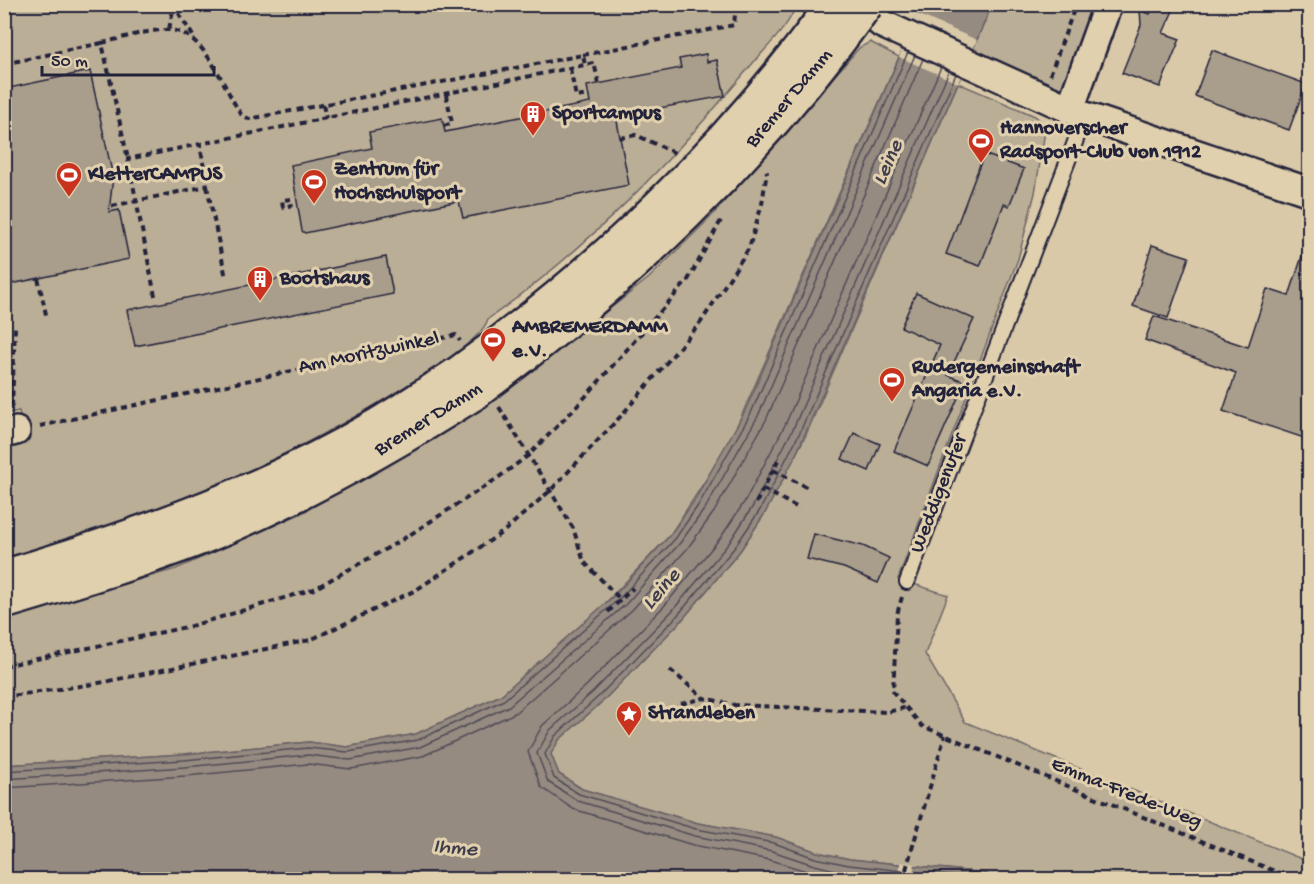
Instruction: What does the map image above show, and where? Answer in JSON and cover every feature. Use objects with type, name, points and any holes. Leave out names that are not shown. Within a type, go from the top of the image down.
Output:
[{"type":"main road","name":"Bremer Damm","points":[[4,602],[105,572],[211,533],[295,495],[381,451],[470,380],[677,191],[776,79],[834,4]]},
{"type":"main road","name":"Bremer Damm","points":[[4,577],[98,549],[223,501],[285,473],[470,380],[589,304],[696,207],[795,96],[874,14]]},
{"type":"street","points":[[470,380],[625,258],[703,183],[798,73],[850,4]]},
{"type":"street","points":[[858,4],[874,14],[1077,113],[1310,192]]},
{"type":"street","name":"Weddigenufer","points":[[1077,113],[1108,4]]},
{"type":"lane","name":"Weddigenufer","points":[[906,582],[1077,113]]},
{"type":"path","points":[[174,5],[212,63],[235,106],[249,119],[734,25],[736,4]]},
{"type":"path","points":[[1043,96],[1076,4]]},
{"type":"path","points":[[169,29],[174,5]]},
{"type":"path","points":[[4,64],[169,29],[196,40]]},
{"type":"path","points":[[102,42],[155,296]]},
{"type":"path","points":[[583,54],[585,65]]},
{"type":"path","points":[[128,159],[594,63],[599,84]]},
{"type":"path","points":[[570,68],[576,97],[589,95]]},
{"type":"path","points":[[444,126],[452,123],[446,93]]},
{"type":"path","points":[[322,105],[326,118]]},
{"type":"path","points":[[620,138],[636,135],[680,155]]},
{"type":"path","points":[[200,144],[226,278]]},
{"type":"path","points":[[4,697],[94,684],[310,640],[416,591],[503,532],[550,490],[621,416],[701,322],[749,248],[762,204],[768,160]]},
{"type":"path","points":[[112,206],[136,199],[207,186]]},
{"type":"path","points":[[291,199],[282,200],[283,207],[297,204]]},
{"type":"path","points":[[4,666],[191,626],[314,589],[400,541],[495,480],[529,455],[626,354],[688,280],[727,210]]},
{"type":"path","points":[[38,278],[47,319]]},
{"type":"path","points":[[11,426],[15,326]]},
{"type":"path","name":"Am Moritzwinkel","points":[[11,426],[456,335],[470,380]]},
{"type":"path","points":[[470,380],[529,455],[573,528],[584,562],[621,600]]},
{"type":"path","points":[[756,503],[779,458]]},
{"type":"path","points":[[773,470],[810,489]]},
{"type":"path","points":[[763,489],[800,509]]},
{"type":"path","name":"Weddigenufer","points":[[906,582],[897,614],[892,674],[893,692],[904,708],[922,726],[945,735]]},
{"type":"path","points":[[608,612],[633,588]]},
{"type":"path","points":[[670,670],[704,698],[735,705],[887,712],[904,708]]},
{"type":"path","points":[[681,704],[704,698]]},
{"type":"path","points":[[903,879],[945,735]]},
{"type":"path","name":"Emma-Frede-Weg","points":[[945,735],[1296,879]]},
{"type":"shaded area","name":"Zentrum für Hochschulsport","points":[[4,5],[795,5],[790,19],[778,35],[662,167],[596,232],[488,319],[474,338],[443,363],[354,417],[218,486],[122,524],[5,559],[5,441],[23,436],[19,411],[4,414]]},
{"type":"shaded area","points":[[992,5],[1108,5],[1070,109],[968,61]]},
{"type":"shaded area","points":[[870,42],[899,57],[729,444],[670,535],[596,613],[501,695],[416,734],[347,747],[309,742],[184,754],[5,765],[4,618],[176,569],[300,514],[445,431],[495,399],[649,278],[709,219],[859,48]]},
{"type":"shaded area","points":[[958,83],[1035,116],[1042,122],[1045,131],[1035,193],[1018,259],[898,579],[948,595],[925,654],[965,722],[1309,862],[1309,879],[996,880],[985,873],[850,859],[817,852],[776,837],[698,823],[582,789],[559,774],[550,754],[559,740],[602,702],[682,620],[740,551],[765,513],[806,435]]},
{"type":"water","points":[[922,5],[992,5],[794,459],[765,513],[740,551],[682,620],[602,702],[559,740],[551,754],[559,774],[582,789],[698,823],[776,837],[817,852],[850,859],[985,873],[996,879],[5,879],[4,765],[184,754],[309,742],[347,747],[416,734],[501,695],[616,594],[670,535],[694,501],[745,411]]},
{"type":"pier","points":[[917,14],[977,40],[958,83],[899,57]]},
{"type":"pier","points":[[901,862],[915,864],[911,879],[896,879]]},
{"type":"building","points":[[1154,4],[1176,4],[1163,33],[1180,39],[1160,87],[1122,73],[1141,25],[1140,10],[1150,14]]},
{"type":"building","points":[[1212,50],[1306,84],[1289,130],[1195,96]]},
{"type":"building","name":"Sportcampus","points":[[706,54],[707,62],[717,60],[725,96],[616,116],[629,185],[463,218],[459,201],[305,233],[302,231],[291,165],[372,148],[369,132],[442,118],[445,132],[590,103],[587,86],[681,68],[679,59]]},
{"type":"building","points":[[90,71],[113,177],[109,212],[119,210],[129,259],[11,284],[4,250],[4,89]]},
{"type":"building","points":[[984,154],[1024,169],[1009,206],[1004,204],[980,266],[946,254]]},
{"type":"building","points":[[1306,244],[1310,244],[1310,440],[1223,411],[1236,373],[1145,340],[1154,316],[1248,347],[1267,289],[1289,296]]},
{"type":"building","points":[[1152,245],[1189,257],[1168,318],[1133,306]]},
{"type":"building","name":"Bootshaus","points":[[386,257],[393,294],[135,346],[127,310]]},
{"type":"building","points":[[916,293],[974,319],[948,375],[965,382],[928,466],[894,451],[940,345],[901,327]]},
{"type":"building","points":[[854,433],[880,444],[869,471],[842,459]]},
{"type":"building","points":[[814,534],[863,546],[889,558],[878,583],[844,568],[807,559]]},
{"type":"place","name":"Sportcampus","points":[[533,137]]},
{"type":"place","name":"Hannoverscher Radsport-Club von 1912","points":[[981,164]]},
{"type":"place","name":"KletterCAMPUS","points":[[69,198]]},
{"type":"place","name":"Zentrum für Hochschulsport","points":[[314,205]]},
{"type":"place","name":"Bootshaus","points":[[260,302]]},
{"type":"place","name":"AMBREMERDAMM e.V.","points":[[493,363]]},
{"type":"place","name":"Rudergemeinschaft Angaria e.V.","points":[[892,403]]},
{"type":"place","name":"Strandleben","points":[[629,737]]},
{"type":"water label","name":"Leine","points":[[889,163]]},
{"type":"water label","name":"Leine","points":[[662,590]]},
{"type":"water label","name":"Ihme","points":[[455,849]]}]
